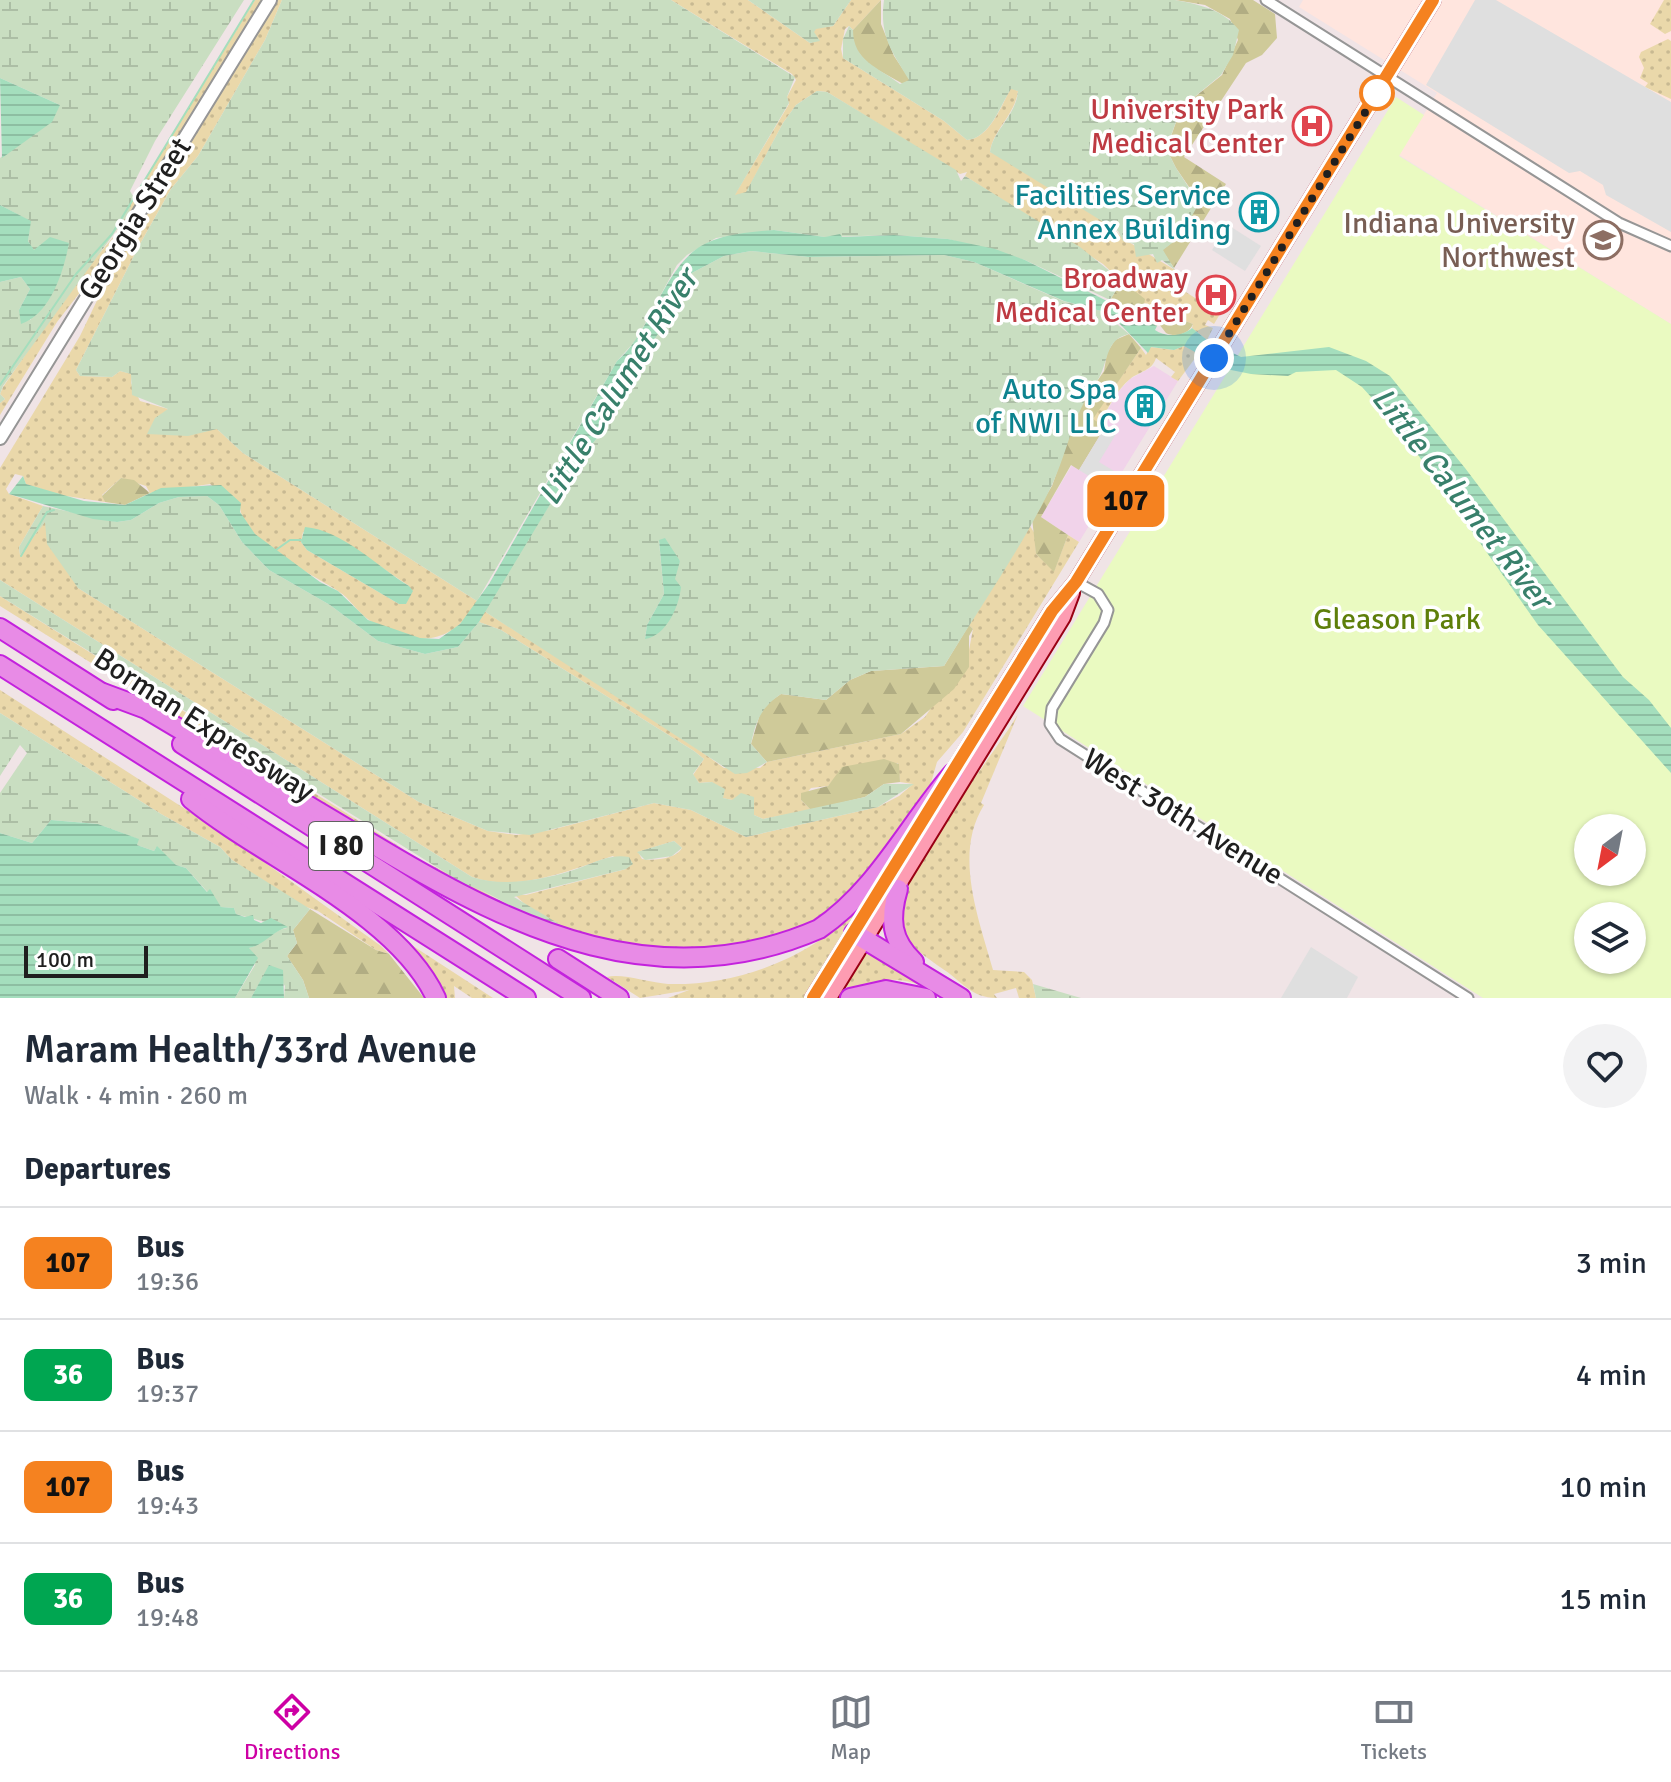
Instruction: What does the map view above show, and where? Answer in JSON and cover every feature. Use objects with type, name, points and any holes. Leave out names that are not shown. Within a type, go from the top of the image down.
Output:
[{"type":"highway","name":"Borman Expressway","points":[[0,628],[581,998]]},
{"type":"highway","name":"Borman Expressway","points":[[0,665],[526,998]]},
{"type":"highway","points":[[103,693],[146,709],[484,912],[619,998]]},
{"type":"highway","points":[[134,750],[194,802],[382,931],[410,958],[436,998]]},
{"type":"highway","points":[[484,912],[548,945],[619,969],[660,976],[701,974],[745,964],[788,948],[845,909],[871,883],[953,773]]},
{"type":"highway","points":[[898,889],[892,907],[893,932],[911,960],[961,998]]},
{"type":"highway","points":[[860,936],[935,979]]},
{"type":"highway","points":[[850,998],[886,990],[926,998]]},
{"type":"main road","points":[[829,998],[860,936],[953,773],[1052,611],[1076,582],[1433,0]]},
{"type":"main road","points":[[813,998],[898,889],[1063,617],[1076,582]]},
{"type":"street","name":"Georgia Street","points":[[0,438],[270,0]]},
{"type":"street","points":[[1266,0],[1619,223],[1671,246]]},
{"type":"street","points":[[1282,11],[1289,0]]},
{"type":"street","name":"West 30th Avenue","points":[[1076,582],[1098,594],[1108,610],[1104,623],[1052,708],[1050,724],[1060,739],[1468,998]]},
{"type":"shaded area","points":[[255,0],[265,0],[105,260],[57,322],[0,415],[0,403],[5,399],[0,394],[3,387],[77,280],[115,235],[133,198]]},
{"type":"shaded area","points":[[276,0],[282,0],[265,40],[198,156],[171,189],[140,244],[76,370],[80,376],[112,377],[120,371],[132,374],[131,383],[140,401],[168,409],[164,415],[207,429],[217,429],[243,453],[477,601],[456,627],[443,635],[415,638],[384,629],[365,617],[342,594],[263,542],[243,517],[240,504],[210,484],[150,493],[146,486],[121,478],[102,495],[105,502],[60,495],[26,484],[23,476],[15,474],[6,489],[9,494],[43,506],[19,547],[20,555],[46,520],[78,588],[419,802],[488,831],[516,835],[551,830],[654,803],[691,810],[746,837],[878,807],[913,784],[900,782],[898,763],[834,779],[828,786],[811,788],[801,800],[811,810],[763,819],[754,815],[753,804],[722,798],[712,782],[699,783],[693,775],[704,759],[694,751],[501,630],[479,622],[484,611],[670,729],[724,768],[760,768],[767,762],[901,734],[925,717],[969,650],[973,629],[969,625],[1030,526],[1035,534],[1036,554],[1054,571],[1068,535],[1079,542],[963,732],[937,762],[931,783],[885,855],[873,870],[811,924],[785,935],[671,958],[571,931],[530,909],[515,895],[526,895],[626,869],[613,856],[562,873],[525,881],[490,881],[472,877],[0,580],[0,468],[80,336],[114,265]],"holes":[[[303,532],[344,542],[409,586],[406,604],[399,604],[307,550],[301,542]],[[674,841],[682,848],[670,857],[642,859],[638,852]]]},
{"type":"shaded area","points":[[671,0],[748,0],[810,43],[819,40],[813,32],[816,28],[833,26],[851,0],[881,0],[853,30],[849,26],[845,29],[841,49],[843,58],[944,121],[967,140],[982,134],[988,127],[1011,88],[1018,91],[1013,108],[995,137],[990,152],[1061,192],[1102,219],[1122,238],[1175,270],[1178,287],[1220,314],[1214,324],[1208,320],[1205,325],[1213,328],[1207,340],[1192,328],[1193,324],[1167,314],[1157,326],[1135,317],[1132,315],[1145,304],[1103,264],[965,176],[967,172],[960,174],[827,92],[817,91],[796,105],[783,123],[746,193],[734,196],[789,104],[787,97],[796,80],[792,74]]},
{"type":"shaded area","name":"Indiana University Northwest","points":[[1303,0],[1671,0],[1671,324],[1399,155],[1437,93],[1299,7]]},
{"type":"shaded area","points":[[1475,0],[1496,0],[1671,102],[1671,232],[1606,195],[1603,185],[1580,171],[1569,173],[1426,85]]},
{"type":"shaded area","points":[[1664,0],[1671,0],[1671,31],[1665,34],[1650,24]]},
{"type":"shaded area","points":[[1668,39],[1671,41],[1671,99],[1645,87],[1648,83],[1640,78],[1644,68],[1639,57],[1641,52]]},
{"type":"shaded area","points":[[1228,225],[1261,246],[1245,271],[1212,250]]},
{"type":"shaded area","points":[[1184,346],[1199,353],[1178,381],[1171,377],[1175,372],[1156,358],[1149,368],[1121,388],[1099,424],[1092,419],[1141,348],[1146,355],[1150,347],[1174,350]]},
{"type":"shaded area","points":[[1154,366],[1178,381],[1079,542],[1041,517],[1072,465],[1078,469],[1104,427],[1099,424],[1119,391],[1130,379]]},
{"type":"shaded area","points":[[1105,427],[1116,434],[1099,462],[1114,471],[1105,486],[1079,470]]},
{"type":"shaded area","points":[[0,596],[408,852],[213,739],[0,606]]},
{"type":"shaded area","points":[[0,690],[235,841],[389,954],[376,950],[318,911],[300,905],[232,860],[220,847],[161,814],[0,713]]},
{"type":"shaded area","points":[[1018,714],[981,803],[984,805],[970,844],[970,865],[976,908],[993,970],[1024,972],[1032,980],[1036,998],[1019,998],[1016,988],[994,994],[997,998],[980,995],[967,988],[922,953],[910,943],[901,922],[904,901],[929,847]]},
{"type":"shaded area","points":[[420,859],[508,905],[539,924],[543,930]]},
{"type":"shaded area","points":[[859,905],[855,917],[806,998],[668,998],[689,990],[640,998],[607,977],[620,976],[668,984],[720,980],[746,974],[797,954],[820,940]]},
{"type":"shaded area","points":[[410,944],[493,998],[472,998],[454,986],[455,998],[446,998]]},
{"type":"shaded area","points":[[1311,947],[1358,977],[1347,998],[1281,998]]},
{"type":"shaded area","points":[[873,953],[935,992],[913,983],[892,980],[872,983],[851,994],[846,985],[865,955]]},
{"type":"green space","points":[[0,0],[244,0],[155,141],[130,191],[133,196],[129,213],[0,394],[0,282],[21,277],[30,289],[19,310],[31,320],[34,251],[28,241],[30,221],[0,205],[0,158],[60,105],[0,78]]},
{"type":"green space","points":[[282,0],[671,0],[795,77],[787,97],[789,103],[735,195],[746,192],[796,105],[817,91],[827,92],[956,170],[961,181],[965,176],[1080,247],[1122,281],[1110,300],[1025,260],[948,239],[894,235],[825,237],[774,230],[716,238],[687,255],[677,265],[636,340],[617,361],[477,601],[243,453],[217,429],[188,436],[147,434],[155,418],[168,409],[132,395],[131,374],[120,371],[112,377],[80,376],[76,370],[140,244],[171,189],[198,156],[265,40]]},
{"type":"green space","points":[[748,0],[851,0],[833,26],[816,29],[814,32],[820,41],[810,43]]},
{"type":"green space","points":[[881,0],[881,24],[894,56],[910,80],[905,85],[869,65],[853,46],[853,30]]},
{"type":"green space","points":[[884,0],[1175,0],[1210,9],[1232,23],[1239,30],[1233,55],[1221,75],[1181,108],[1169,141],[1169,154],[1199,203],[1181,236],[1163,250],[1175,270],[1162,260],[1157,263],[1153,254],[1136,257],[1134,244],[1123,241],[1118,231],[990,152],[995,137],[1013,108],[1018,91],[1011,89],[982,134],[967,140],[944,121],[843,58],[843,39],[849,26],[853,30],[857,49],[868,62],[900,84],[909,80],[885,33]]},
{"type":"green space","points":[[1175,0],[1253,0],[1275,14],[1277,38],[1262,55],[1246,63],[1184,157],[1226,184],[1174,268],[1162,250],[1181,236],[1196,197],[1169,154],[1169,142],[1181,108],[1222,75],[1238,40],[1230,19],[1205,5]]},
{"type":"green space","name":"Gleason Park","points":[[1396,97],[1424,115],[1399,156],[1671,324],[1671,998],[1483,998],[1023,706]]},
{"type":"green space","points":[[751,251],[808,257],[944,255],[974,262],[1063,301],[1101,311],[1129,334],[1115,341],[1111,347],[1101,374],[1081,408],[1057,473],[1039,510],[944,666],[871,671],[850,680],[826,700],[781,694],[760,715],[751,744],[767,762],[747,773],[735,774],[484,611],[566,478],[604,429],[636,365],[665,322],[690,274],[724,256]],"holes":[[[659,541],[680,561],[673,580],[673,608],[669,618],[645,638],[647,625],[664,594]]]},
{"type":"green space","points":[[1122,281],[1145,299],[1143,311],[1132,315],[1110,300]]},
{"type":"green space","points":[[1167,314],[1193,324],[1185,333],[1166,333],[1159,324]]},
{"type":"green space","points":[[1129,334],[1141,348],[1093,419],[1105,427],[1079,470],[1071,465],[1041,517],[1068,535],[1054,572],[1036,554],[1032,518],[1052,486],[1079,408],[1104,371],[1107,353],[1115,340]]},
{"type":"green space","points":[[121,478],[134,480],[150,493],[125,505],[105,502],[102,496]]},
{"type":"green space","points":[[207,496],[219,505],[242,542],[269,570],[330,605],[378,641],[425,654],[458,647],[479,622],[501,630],[694,751],[704,759],[693,774],[699,783],[712,782],[725,789],[723,798],[732,800],[741,793],[754,797],[754,815],[763,819],[865,797],[884,784],[914,784],[878,807],[746,837],[691,810],[654,803],[530,835],[488,831],[419,802],[78,588],[47,544],[45,522],[20,555],[19,547],[43,506],[117,522],[131,520],[159,503],[179,497]]},
{"type":"green space","points":[[0,580],[472,877],[498,882],[527,881],[611,857],[629,857],[633,864],[626,869],[514,897],[571,931],[697,964],[654,964],[597,952],[464,884],[0,596]]},
{"type":"green space","points":[[969,625],[973,629],[969,636],[969,667],[954,689],[901,734],[767,762],[751,744],[762,707],[781,694],[826,700],[850,680],[871,671],[944,666]]},
{"type":"green space","points":[[0,713],[161,814],[220,847],[232,860],[310,909],[293,930],[297,943],[287,956],[303,980],[309,998],[284,998],[285,986],[270,965],[251,998],[235,998],[255,965],[249,948],[287,928],[236,914],[234,908],[221,907],[186,868],[176,865],[156,848],[154,851],[137,845],[138,839],[98,824],[51,820],[32,843],[0,833],[0,793],[27,753],[20,745],[0,776]]},
{"type":"green space","points":[[884,759],[899,764],[900,782],[884,784],[865,797],[811,810],[801,800],[801,793],[828,786],[842,767]]},
{"type":"green space","points":[[674,841],[682,848],[672,856],[645,860],[637,852]]},
{"type":"green space","points":[[310,909],[376,950],[389,954],[424,998],[309,998],[303,980],[287,956],[297,943],[293,930]]},
{"type":"green space","points":[[1033,984],[1081,998],[1036,998]]},
{"type":"water","points":[[0,78],[60,105],[52,122],[2,158]]},
{"type":"water","points":[[0,205],[31,221],[28,241],[34,250],[50,237],[69,243],[60,278],[48,301],[31,319],[21,324],[19,310],[30,289],[21,277],[0,282]]},
{"type":"water","name":"Little Calumet River","points":[[774,230],[825,237],[840,234],[842,237],[894,235],[948,239],[995,249],[1025,260],[1157,326],[1155,330],[1164,334],[1179,334],[1192,328],[1207,340],[1241,357],[1329,347],[1366,361],[1390,376],[1465,468],[1623,677],[1649,700],[1671,728],[1671,773],[1538,625],[1399,428],[1362,387],[1336,370],[1296,372],[1288,376],[1251,374],[1226,369],[1184,346],[1174,350],[1151,347],[1148,353],[1117,321],[1101,311],[1064,301],[974,262],[944,255],[808,257],[751,251],[724,256],[690,274],[665,323],[624,386],[604,429],[566,478],[479,622],[458,647],[425,654],[378,641],[330,605],[269,570],[242,542],[219,505],[207,496],[179,497],[159,503],[131,520],[117,522],[93,519],[9,494],[23,476],[26,484],[84,501],[125,505],[161,488],[221,485],[241,503],[240,512],[255,534],[320,582],[338,591],[368,620],[420,638],[439,639],[460,624],[489,584],[617,361],[635,340],[684,260],[710,242],[726,236]]},
{"type":"water","points":[[305,527],[346,542],[409,586],[413,591],[406,604],[399,604],[307,550],[301,542]]},
{"type":"water","points":[[665,538],[680,561],[675,579],[681,587],[680,595],[665,627],[645,639],[647,625],[664,594],[659,540]]},
{"type":"water","points":[[51,820],[98,824],[139,839],[137,845],[154,851],[157,846],[176,865],[186,868],[207,892],[210,889],[221,907],[234,908],[236,914],[245,917],[253,915],[254,920],[261,923],[271,918],[288,927],[249,948],[258,958],[235,998],[0,998],[0,833],[32,843]]},
{"type":"water","points":[[269,965],[283,970],[284,998],[251,998]]},
{"type":"waterway","points":[[0,385],[76,274],[112,234],[254,0]]},
{"type":"waterway","points":[[21,556],[47,512],[54,510]]},
{"type":"waterway","points":[[273,552],[290,540],[301,540]]},
{"type":"bus line","name":"107","points":[[813,998],[1052,611],[1076,582],[1433,0]]},
{"type":"place","name":"University Park Medical Center","points":[[1312,126]]},
{"type":"place","name":"Facilities Service Annex Building","points":[[1259,212]]},
{"type":"place","name":"Indiana University Northwest","points":[[1603,240]]},
{"type":"place","name":"Broadway Medical Center","points":[[1216,295]]},
{"type":"place","name":"Auto Spa of NWI LLC","points":[[1145,406]]},
{"type":"route","points":[[1214,358],[1377,93]]}]
